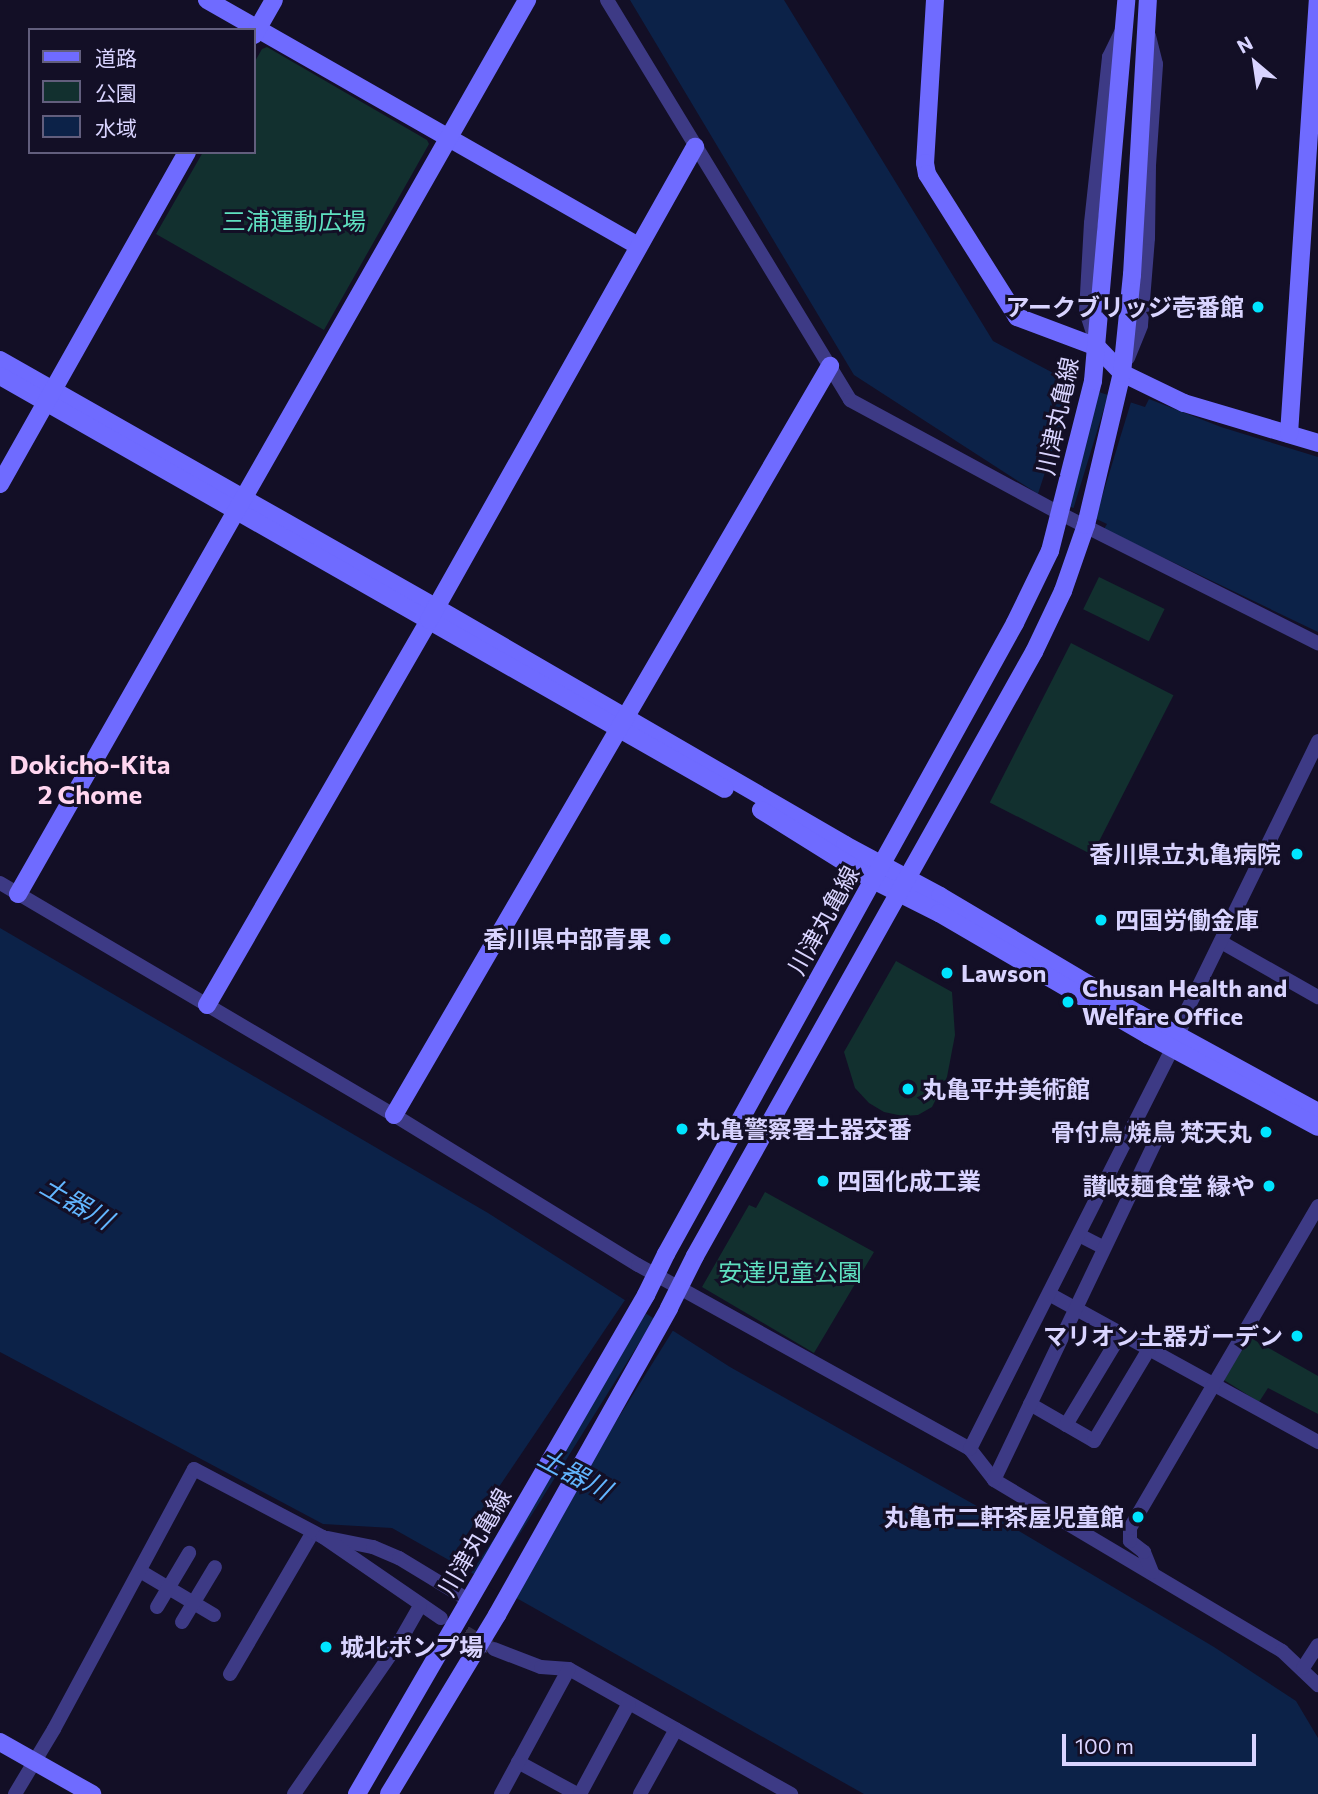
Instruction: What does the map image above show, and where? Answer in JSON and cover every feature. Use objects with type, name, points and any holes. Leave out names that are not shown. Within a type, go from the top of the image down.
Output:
[{"type":"street","points":[[207,0],[250,28]]},
{"type":"street","points":[[274,0],[256,32],[639,246]]},
{"type":"street","points":[[18,894],[527,0]]},
{"type":"street","points":[[607,0],[850,400],[1318,643]]},
{"type":"street","points":[[936,0],[925,163],[927,174],[1017,317],[1097,347],[1120,381],[1318,443]]},
{"type":"street","name":"川津丸亀線","points":[[357,1794],[646,1295],[1015,623],[1050,551],[1093,381],[1126,0]]},
{"type":"street","points":[[389,1794],[496,1615],[669,1308],[1034,652],[1063,591],[1086,522],[1120,381],[1132,275],[1148,0]]},
{"type":"street","points":[[1289,434],[1318,1]]},
{"type":"street","points":[[206,1005],[432,613],[695,147]]},
{"type":"street","points":[[0,484],[186,154]]},
{"type":"street","points":[[0,360],[49,396],[432,613],[747,802],[904,885],[1176,1041],[1318,1127]]},
{"type":"street","points":[[394,1115],[830,366]]},
{"type":"street","points":[[0,376],[49,396]]},
{"type":"street","points":[[970,1449],[1176,1041],[1188,1008],[1318,741]]},
{"type":"street","points":[[0,883],[394,1115],[656,1275],[970,1449],[994,1480],[1282,1651],[1318,1685]]},
{"type":"street","points":[[1221,942],[1318,997]]},
{"type":"street","points":[[1176,1041],[1318,1112]]},
{"type":"street","points":[[994,1480],[1158,1136],[1133,1125]]},
{"type":"street","points":[[1152,1572],[1144,1552],[1130,1541],[1130,1528],[1318,1206]]},
{"type":"street","points":[[1079,1234],[1104,1248]]},
{"type":"street","points":[[1049,1294],[1318,1442]]},
{"type":"street","points":[[1066,1425],[1121,1334]]},
{"type":"street","points":[[1030,1404],[1094,1441],[1149,1349]]},
{"type":"street","points":[[15,1794],[194,1469],[318,1535],[441,1618]]},
{"type":"street","points":[[318,1535],[373,1547],[399,1558],[468,1600]]},
{"type":"street","points":[[230,1674],[318,1535]]},
{"type":"street","points":[[157,1607],[189,1553]]},
{"type":"street","points":[[182,1622],[215,1567]]},
{"type":"street","points":[[139,1571],[214,1615]]},
{"type":"street","points":[[294,1794],[378,1673],[420,1606]]},
{"type":"street","points":[[1303,1668],[1318,1645]]},
{"type":"street","points":[[494,1649],[541,1667],[569,1669],[790,1794]]},
{"type":"street","points":[[501,1794],[569,1669]]},
{"type":"street","points":[[519,1762],[578,1794],[629,1703]]},
{"type":"street","points":[[640,1794],[676,1729]]},
{"type":"street","points":[[0,1742],[92,1794]]},
{"type":"green space","name":"三浦運動広場","points":[[267,47],[427,140],[429,144],[324,330],[156,234],[202,154],[256,154],[256,60],[262,49]]},
{"type":"green space","points":[[1099,577],[1165,609],[1149,641],[1083,609]]},
{"type":"green space","points":[[1071,643],[1173,695],[1092,855],[990,802]]},
{"type":"green space","points":[[896,961],[952,992],[955,1035],[947,1077],[932,1107],[918,1115],[903,1116],[884,1112],[869,1103],[855,1088],[844,1052]]},
{"type":"green space","name":"安達児童公園","points":[[765,1192],[874,1252],[814,1353],[702,1287],[749,1205],[756,1208]]},
{"type":"green space","points":[[1249,1337],[1318,1376],[1318,1414],[1268,1388],[1259,1402],[1224,1380]]},
{"type":"water","points":[[630,0],[784,0],[993,341],[1074,384],[1145,407],[1149,399],[1221,427],[1318,457],[1318,632],[1104,529],[1107,524],[1048,496],[1046,499],[854,375]]},
{"type":"water","name":"土器川","points":[[0,928],[488,1213],[730,1367],[975,1505],[1214,1647],[1296,1701],[1318,1738],[1318,1794],[864,1794],[392,1528],[323,1524],[0,1352]]},
{"type":"pier","points":[[1075,380],[1096,387],[1058,503],[1037,496]]},
{"type":"pier","points":[[1109,392],[1132,399],[1095,520],[1072,512]]},
{"type":"pier","points":[[627,1297],[648,1311],[469,1576],[448,1562]]},
{"type":"pier","points":[[656,1316],[675,1328],[506,1597],[487,1586]]},
{"type":"tunnel","points":[[447,1622],[490,1647]]},
{"type":"place","name":"アークブリッジ壱番館","points":[[1258,307]]},
{"type":"place","name":"香川県立丸亀病院","points":[[1297,854]]},
{"type":"place","name":"四国労働金庫","points":[[1101,920]]},
{"type":"place","name":"香川県中部青果","points":[[665,939]]},
{"type":"place","name":"Lawson","points":[[947,973]]},
{"type":"place","name":"Chusan Health and Welfare Office","points":[[1068,1002]]},
{"type":"place","name":"丸亀平井美術館","points":[[908,1089]]},
{"type":"place","name":"丸亀警察署土器交番","points":[[682,1129]]},
{"type":"place","name":"骨付鳥 焼鳥 梵天丸","points":[[1266,1132]]},
{"type":"place","name":"四国化成工業","points":[[823,1181]]},
{"type":"place","name":"讃岐麺食堂 縁や","points":[[1269,1186]]},
{"type":"place","name":"マリオン土器ガーデン","points":[[1297,1336]]},
{"type":"place","name":"丸亀市二軒茶屋児童館","points":[[1138,1517]]},
{"type":"place","name":"城北ポンプ場","points":[[326,1647]]},
{"type":"district","name":"Dokicho-Kita 2 Chome","points":[[90,779]]}]
